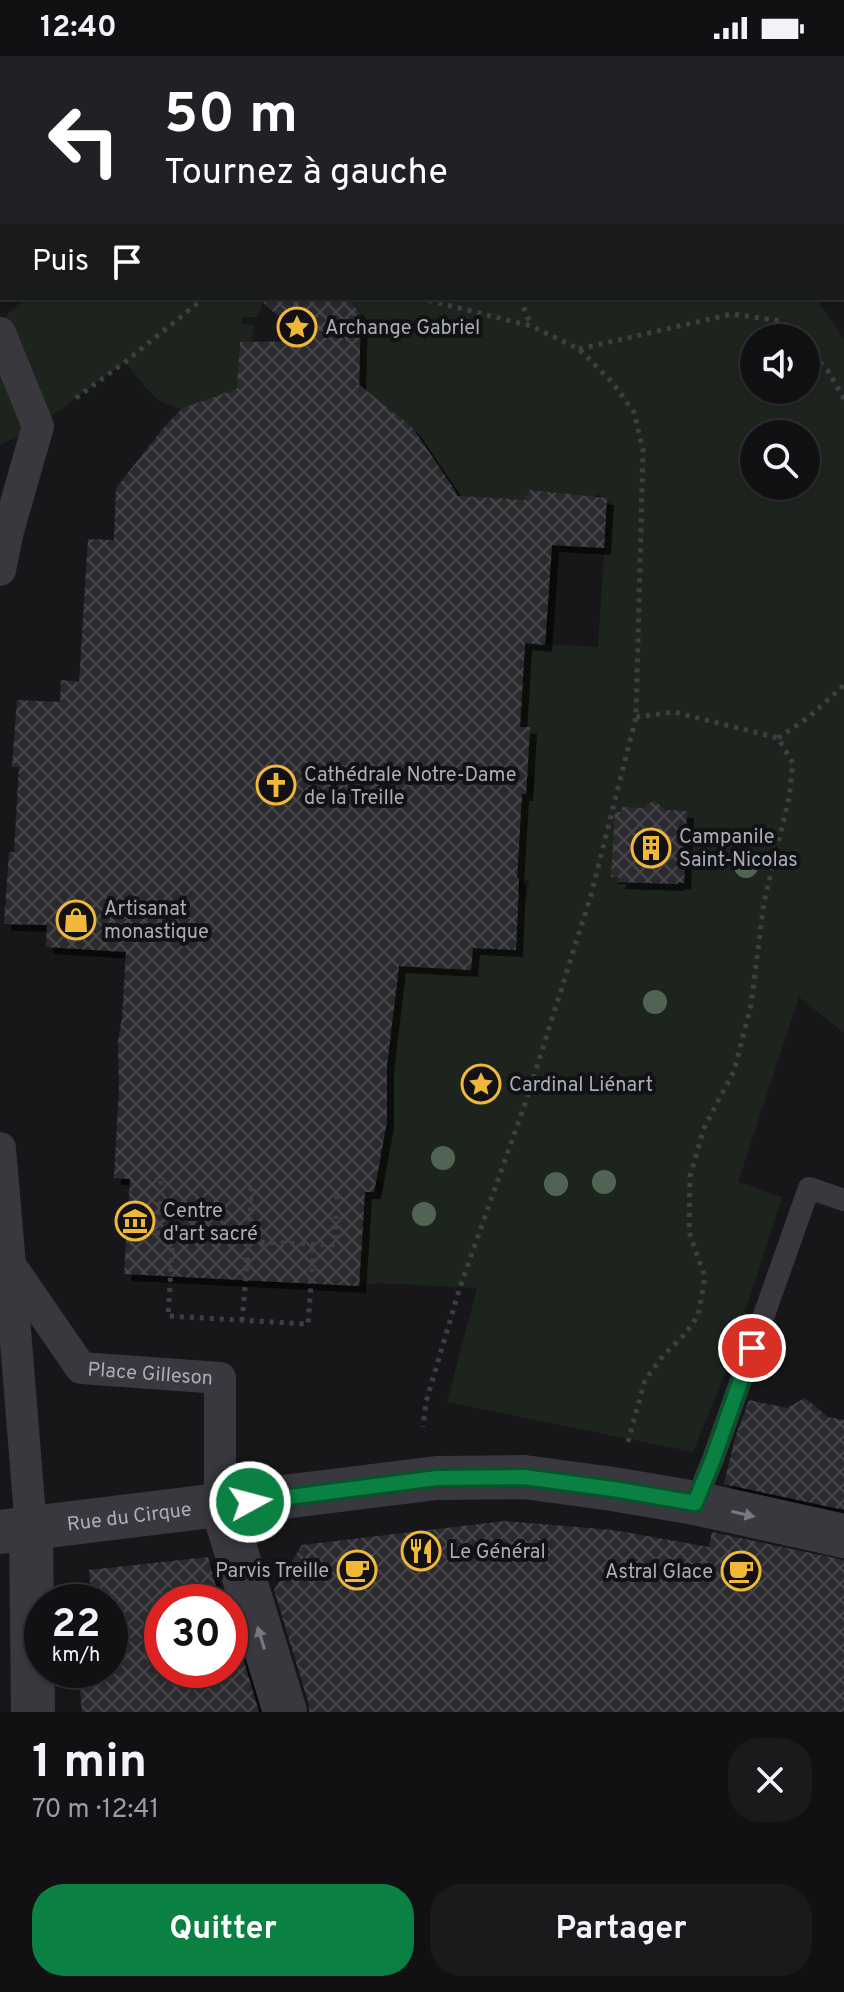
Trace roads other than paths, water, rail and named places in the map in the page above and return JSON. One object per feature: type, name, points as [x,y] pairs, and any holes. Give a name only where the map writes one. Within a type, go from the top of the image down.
[{"type":"street","points":[[0,333],[38,426],[0,570]]},
{"type":"street","name":"Place Gilleson","points":[[0,1148],[10,1265],[16,1530]]},
{"type":"street","name":"Place Gilleson","points":[[10,1265],[81,1368],[220,1378],[222,1505]]},
{"type":"street","name":"Rue du Cirque","points":[[16,1530],[416,1480],[524,1477],[695,1503],[844,1536]]},
{"type":"street","points":[[222,1505],[285,1712]]},
{"type":"street","points":[[16,1530],[33,1712]]},
{"type":"lane","points":[[695,1503],[809,1188],[844,1200]]},
{"type":"place","name":"Archange Gabriel","points":[[297,327]]},
{"type":"place","name":"Cathédrale Notre-Dame de la Treille","points":[[276,785]]},
{"type":"place","name":"Campanile Saint-Nicolas","points":[[651,848]]},
{"type":"place","name":"Artisanat monastique","points":[[76,920]]},
{"type":"place","name":"Cardinal Liénart","points":[[481,1084]]},
{"type":"place","name":"Centre d'art sacré","points":[[135,1221]]},
{"type":"place","name":"Le Général","points":[[421,1551]]},
{"type":"place","name":"Parvis Treille","points":[[357,1570]]},
{"type":"place","name":"Astral Glace","points":[[741,1571]]}]
